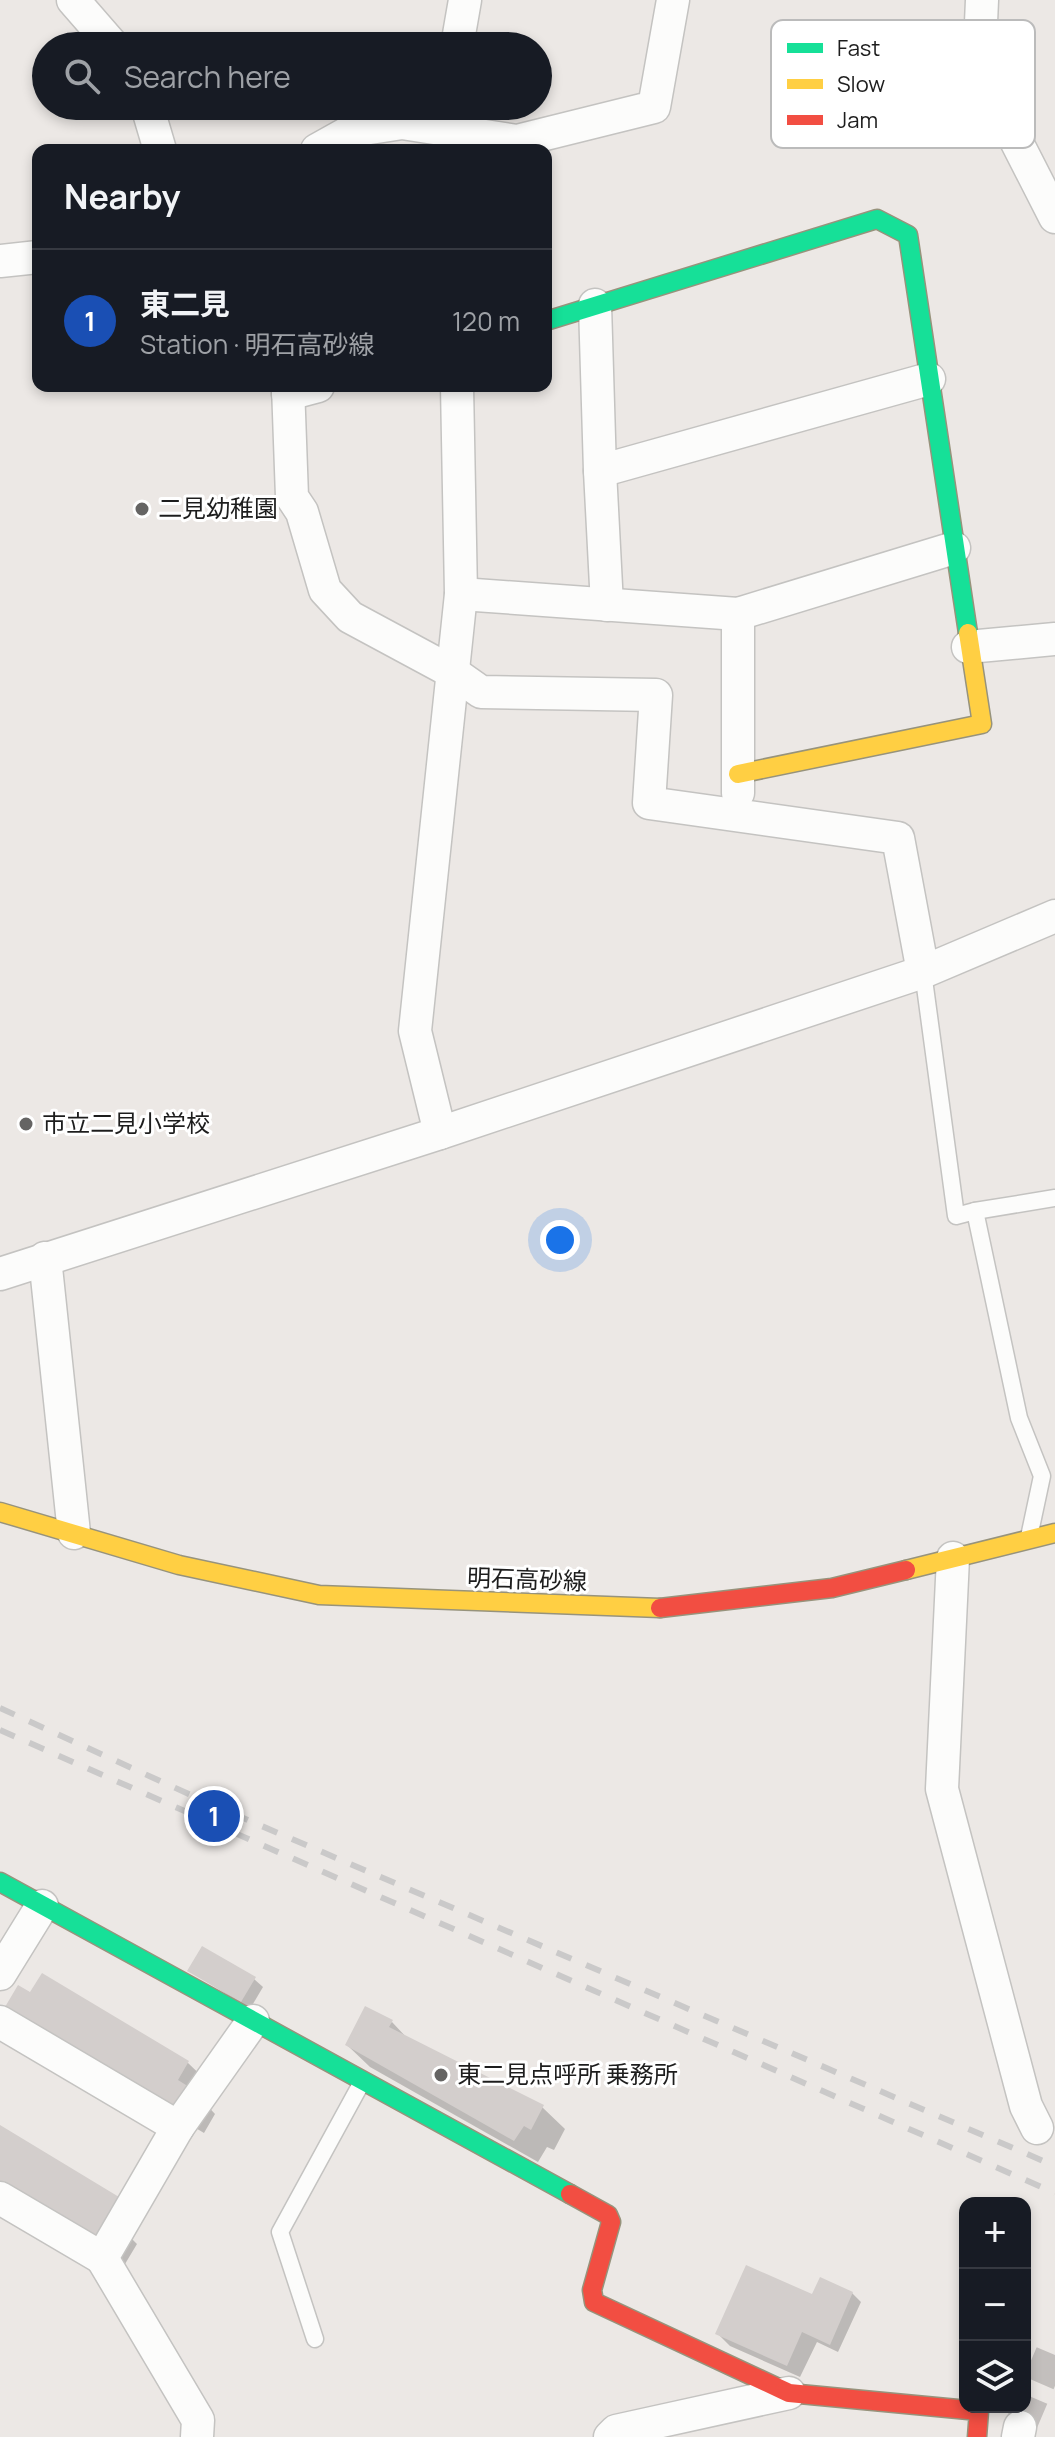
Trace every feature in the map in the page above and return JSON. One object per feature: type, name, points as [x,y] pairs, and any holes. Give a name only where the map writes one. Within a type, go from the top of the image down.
[{"type":"street","points":[[73,0],[101,32]]},
{"type":"street","points":[[459,32],[465,0]]},
{"type":"street","points":[[328,144],[351,131],[402,123],[457,129],[517,141],[654,107],[673,0]]},
{"type":"street","points":[[981,20],[982,0]]},
{"type":"street","points":[[151,120],[158,144]]},
{"type":"street","points":[[1020,148],[1055,217]]},
{"type":"street","points":[[552,319],[877,219],[908,235],[982,724],[738,774]]},
{"type":"street","points":[[0,261],[32,258]]},
{"type":"street","points":[[595,305],[607,605]]},
{"type":"street","points":[[600,471],[929,379]]},
{"type":"street","points":[[298,392],[292,497],[302,512],[325,590],[350,617],[454,673],[481,692],[656,695],[649,803],[898,838],[923,972]]},
{"type":"street","points":[[440,1133],[415,1031],[461,594],[457,392]]},
{"type":"street","points":[[461,594],[738,614],[954,548]]},
{"type":"street","points":[[738,614],[738,816]]},
{"type":"street","points":[[968,647],[1055,639]]},
{"type":"street","points":[[0,1274],[440,1133],[923,972],[1055,916]]},
{"type":"street","points":[[45,1258],[74,1533]]},
{"type":"street","name":"明石高砂線","points":[[0,1512],[179,1565],[319,1595],[649,1609],[832,1588],[1055,1533]]},
{"type":"street","points":[[953,1558],[942,1789],[1026,2106],[1037,2128]]},
{"type":"street","points":[[0,1882],[608,2215],[611,2222],[592,2290],[594,2302],[789,2393]]},
{"type":"street","points":[[0,1974],[42,1906]]},
{"type":"street","points":[[102,2258],[178,2127],[253,2021]]},
{"type":"street","points":[[0,2022],[178,2127]]},
{"type":"street","points":[[7,2212],[102,2258],[198,2420],[197,2437]]},
{"type":"street","points":[[610,2437],[616,2431],[789,2393],[979,2411],[977,2437]]},
{"type":"lane","points":[[923,972],[956,1216],[1055,1198]]},
{"type":"lane","points":[[975,1211],[1019,1418],[1042,1476],[1028,1539]]},
{"type":"lane","points":[[315,2339],[280,2232],[362,2080]]},
{"type":"building","points":[[202,1946],[256,1977],[241,2002],[187,1971]]},
{"type":"building","points":[[42,1973],[189,2061],[178,2080],[194,2090],[181,2112],[5,2007],[18,1985],[30,1992]]},
{"type":"building","name":"東二見点呼所 乗務所","points":[[365,2006],[393,2020],[389,2027],[544,2105],[531,2130],[524,2126],[514,2141],[345,2045]]},
{"type":"building","points":[[0,2125],[119,2197],[108,2215],[116,2220],[102,2243],[0,2183]]},
{"type":"building","points":[[746,2265],[812,2294],[820,2277],[853,2292],[830,2345],[802,2332],[787,2366],[715,2334]]},
{"type":"tunnel","points":[[1020,2427],[1055,2345]]},
{"type":"railway","points":[[0,1708],[215,1806],[1055,2166]]},
{"type":"railway","points":[[0,1730],[1055,2193]]},
{"type":"traffic: fast","points":[[552,319],[877,219],[908,235],[968,633]]},
{"type":"traffic: fast","points":[[0,1882],[570,2194]]},
{"type":"traffic: slow","points":[[738,774],[982,724],[968,633]]},
{"type":"traffic: slow","points":[[0,1512],[179,1565],[319,1595],[660,1608]]},
{"type":"traffic: slow","points":[[906,1570],[1055,1533]]},
{"type":"traffic: jam","points":[[660,1608],[832,1588],[906,1570]]},
{"type":"traffic: jam","points":[[570,2194],[608,2215],[611,2222],[592,2290],[594,2302],[789,2393],[979,2411],[977,2437]]},
{"type":"place","name":"二見幼稚園","points":[[142,509]]},
{"type":"place","name":"市立二見小学校","points":[[26,1124]]},
{"type":"place","name":"東二見","points":[[214,1816]]},
{"type":"place","name":"東二見点呼所 乗務所","points":[[441,2075]]}]
